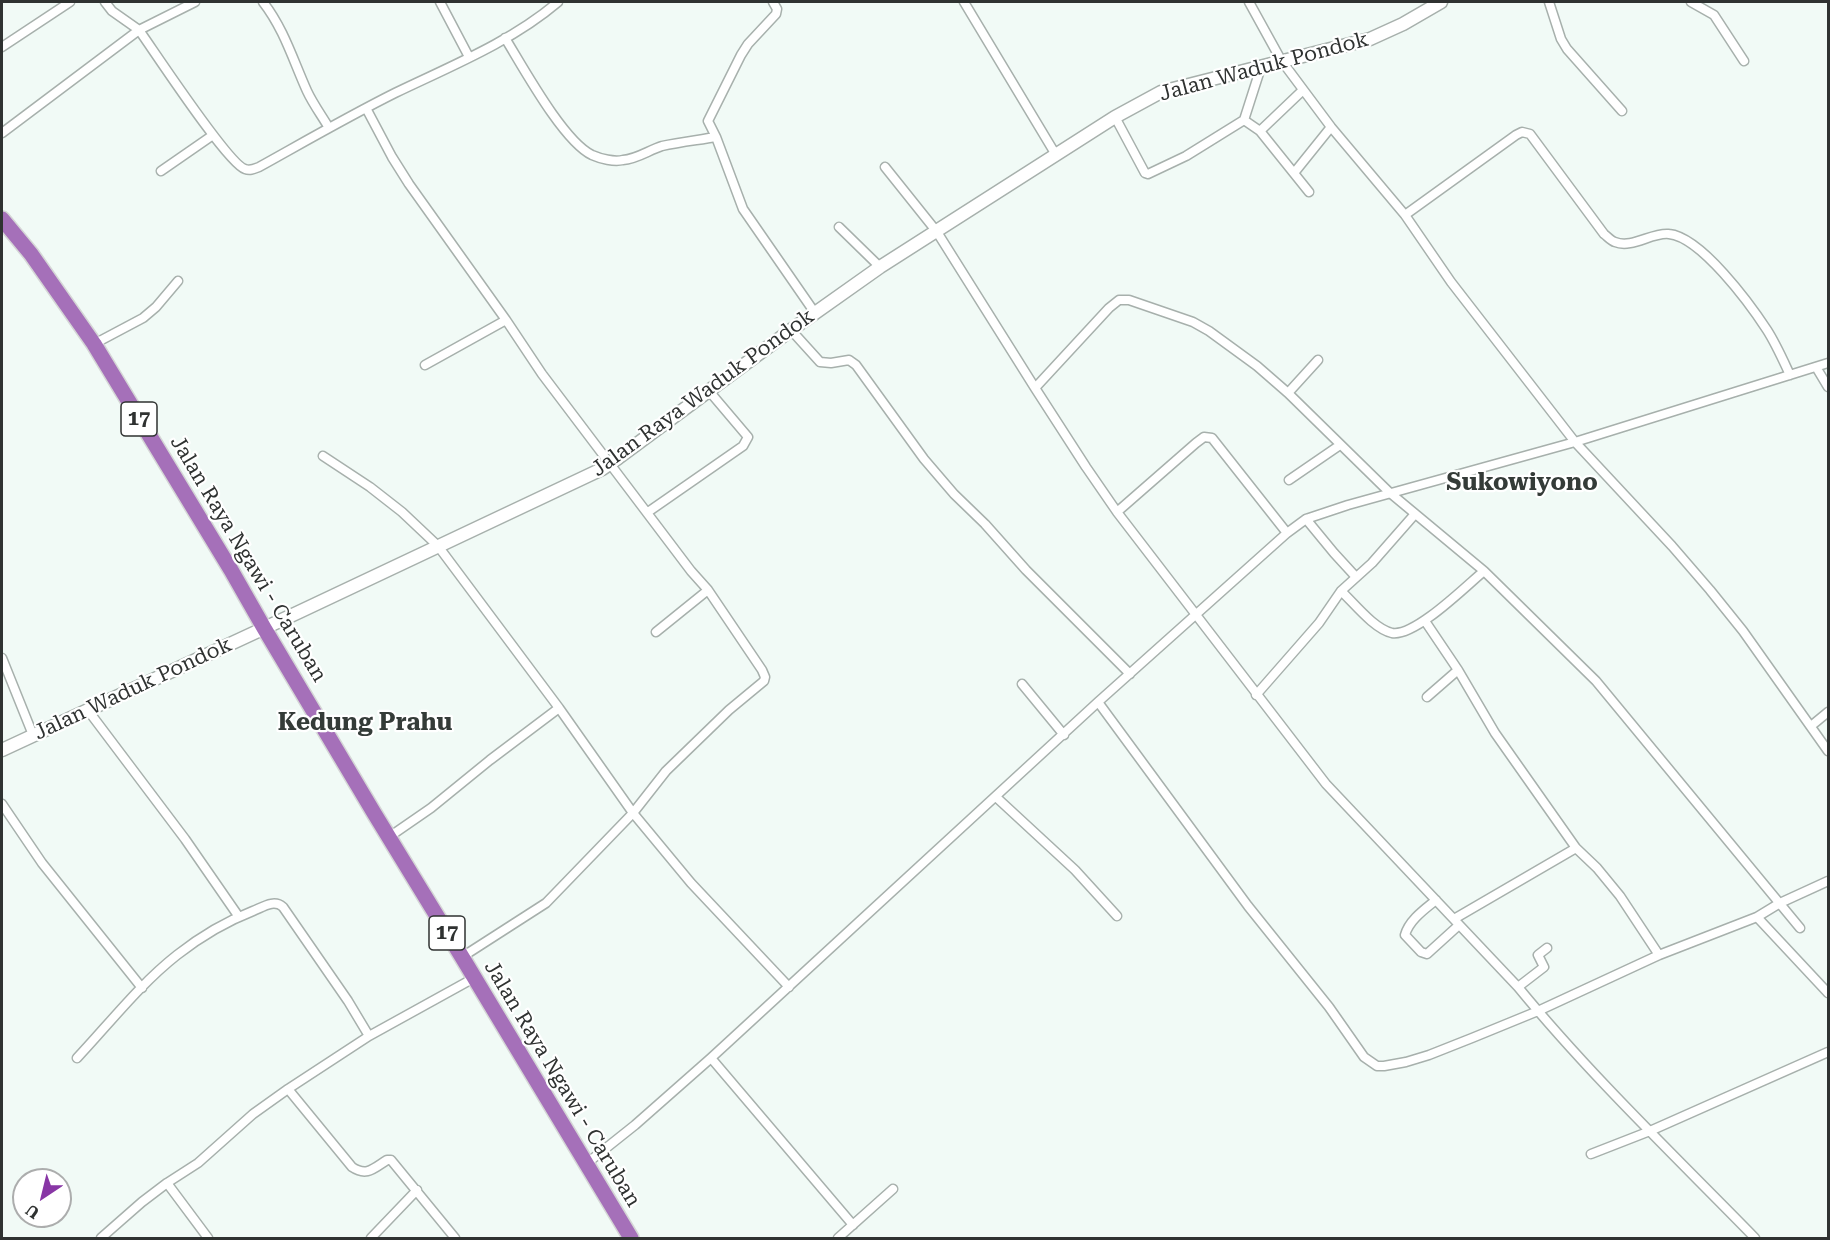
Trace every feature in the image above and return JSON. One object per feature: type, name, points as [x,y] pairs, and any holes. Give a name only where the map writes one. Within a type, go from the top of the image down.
[{"type":"highway","name":"Jalan Raya Ngawi - Caruban","points":[[2,219],[31,254],[94,344],[631,1239]]},
{"type":"street","points":[[2,47],[70,2]]},
{"type":"street","points":[[105,2],[112,11],[139,30],[213,135],[238,164],[249,170],[505,38],[539,18],[558,2]]},
{"type":"street","points":[[2,133],[139,30],[195,2]]},
{"type":"street","points":[[263,2],[291,48],[308,92],[329,128]]},
{"type":"street","points":[[440,2],[469,57]]},
{"type":"street","points":[[773,2],[777,9],[776,14],[748,44],[741,55],[708,121],[743,209],[815,313]]},
{"type":"street","points":[[964,2],[1056,155]]},
{"type":"street","points":[[1249,2],[1281,60],[1331,127],[1405,215],[1451,282],[1575,442],[1672,546],[1743,631],[1828,751]]},
{"type":"street","name":"Jalan Waduk Pondok","points":[[937,232],[1115,117],[1161,92],[1370,39],[1403,24],[1441,2]]},
{"type":"street","points":[[1549,2],[1561,39],[1567,49],[1622,111]]},
{"type":"street","points":[[1691,2],[1714,15],[1744,61]]},
{"type":"street","points":[[505,38],[547,106],[579,146],[592,154],[609,160],[623,161],[660,147],[716,137]]},
{"type":"street","points":[[1115,117],[1145,173],[1148,174],[1186,156],[1244,120],[1261,67]]},
{"type":"street","points":[[1260,131],[1303,90]]},
{"type":"street","points":[[366,108],[409,184],[542,374],[691,571],[708,590],[765,677],[764,681],[729,710],[666,771],[633,813],[546,903],[462,957]]},
{"type":"street","points":[[1244,120],[1260,131],[1310,192]]},
{"type":"street","points":[[1294,173],[1331,127]]},
{"type":"street","points":[[1405,215],[1516,135],[1522,132],[1530,134],[1604,234],[1615,242],[1626,244],[1660,234],[1672,234],[1685,239],[1704,253],[1727,276],[1767,330],[1790,375]]},
{"type":"street","points":[[161,171],[213,135]]},
{"type":"street","points":[[885,167],[937,232],[1035,388],[1117,512],[1256,695],[1332,790],[1650,1131],[1755,1239]]},
{"type":"street","points":[[839,227],[880,267]]},
{"type":"street","name":"Jalan Raya Waduk Pondok","points":[[264,628],[589,476],[880,267],[937,232]]},
{"type":"street","points":[[94,344],[143,318],[156,307],[178,281]]},
{"type":"street","points":[[1035,388],[1119,300],[1129,300],[1193,322],[1209,331],[1257,366],[1288,393],[1389,492],[1484,571],[1596,681],[1800,928]]},
{"type":"street","points":[[425,365],[506,320]]},
{"type":"street","points":[[791,330],[820,362],[849,360],[856,365],[924,459],[954,494],[1130,674]]},
{"type":"street","points":[[1288,393],[1318,360]]},
{"type":"street","points":[[586,1164],[711,1058],[1098,702],[1287,533],[1306,519],[1389,492],[1486,468],[1575,442],[1828,363]]},
{"type":"street","points":[[1816,367],[1828,387]]},
{"type":"street","points":[[648,512],[742,446],[748,437],[709,391]]},
{"type":"street","points":[[1117,512],[1204,437],[1212,438],[1287,533]]},
{"type":"street","points":[[1289,480],[1340,445]]},
{"type":"street","points":[[323,456],[402,512],[438,546],[559,708],[633,813],[691,883],[789,987]]},
{"type":"street","points":[[1256,695],[1319,623],[1341,591],[1377,557],[1415,514]]},
{"type":"street","points":[[1306,519],[1356,577]]},
{"type":"street","points":[[1341,591],[1377,626],[1392,633],[1405,631],[1425,621],[1484,571]]},
{"type":"street","points":[[656,632],[708,590]]},
{"type":"street","points":[[1425,621],[1458,670],[1495,733],[1576,848],[1598,868],[1620,896],[1659,955]]},
{"type":"street","name":"Jalan Waduk Pondok","points":[[2,750],[264,628]]},
{"type":"street","points":[[2,658],[33,735]]},
{"type":"street","points":[[1427,697],[1458,670]]},
{"type":"street","points":[[1022,684],[1064,735]]},
{"type":"street","points":[[1098,702],[1248,906],[1329,1007],[1364,1057],[1377,1066],[1429,1055],[1538,1011],[1659,955],[1757,917],[1780,903],[1828,881]]},
{"type":"street","points":[[389,837],[431,808],[559,708]]},
{"type":"street","points":[[87,709],[185,839],[239,917]]},
{"type":"street","points":[[1811,726],[1828,712]]},
{"type":"street","points":[[996,797],[1075,870],[1118,916]]},
{"type":"street","points":[[2,804],[42,863],[142,988]]},
{"type":"street","points":[[1436,900],[1405,931],[1407,937],[1421,952],[1427,954],[1456,922],[1576,848]]},
{"type":"street","points":[[77,1058],[142,988],[177,955],[239,917],[272,903],[283,907],[348,1001],[369,1036]]},
{"type":"street","points":[[1757,917],[1828,993]]},
{"type":"street","points":[[1518,987],[1544,967],[1538,955],[1547,948]]},
{"type":"street","points":[[101,1239],[142,1202],[198,1163],[253,1114],[288,1089],[369,1036],[474,978]]},
{"type":"street","points":[[1591,1154],[1650,1131],[1828,1052]]},
{"type":"street","points":[[711,1058],[853,1225]]},
{"type":"street","points":[[288,1089],[352,1167],[360,1172],[366,1172],[391,1160],[455,1239]]},
{"type":"street","points":[[167,1183],[208,1239]]},
{"type":"street","points":[[838,1239],[892,1189]]},
{"type":"street","points":[[371,1239],[417,1190]]},
{"type":"district","name":"Sukowiyono","points":[[1522,483]]},
{"type":"district","name":"Kedung Prahu","points":[[365,723]]}]
